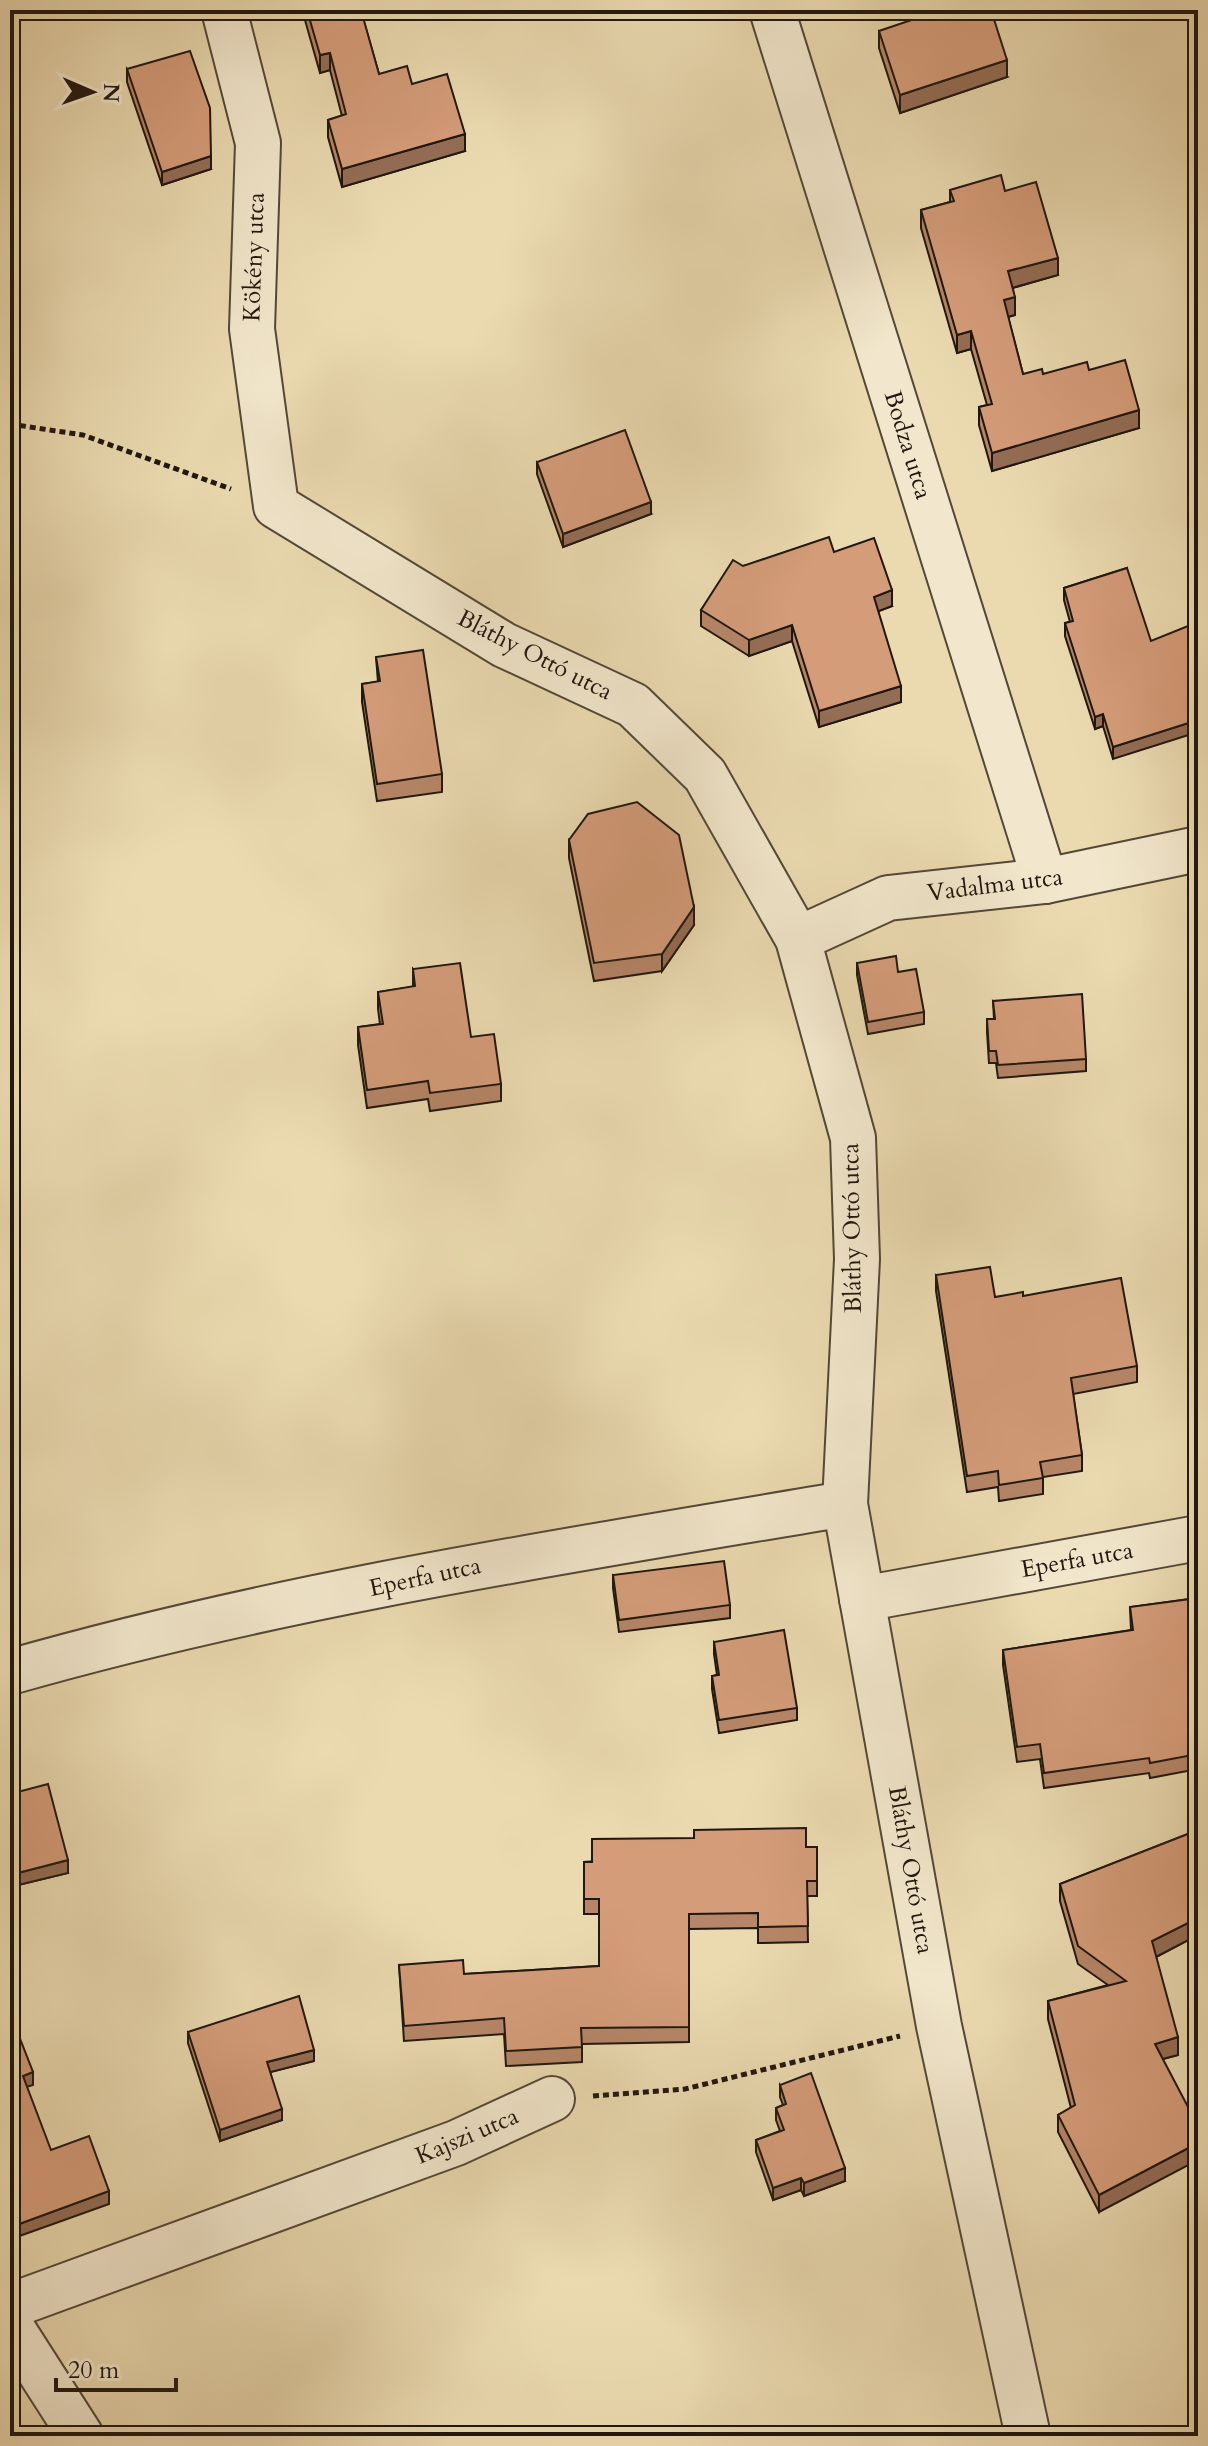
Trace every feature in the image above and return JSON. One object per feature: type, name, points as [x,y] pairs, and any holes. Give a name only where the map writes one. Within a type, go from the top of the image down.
[{"type":"street","name":"Kökény utca","points":[[224,10],[258,143],[252,329],[276,506]]},
{"type":"street","name":"Bodza utca","points":[[772,10],[1045,881]]},
{"type":"street","name":"Bláthy Ottó utca","points":[[276,506],[504,645],[633,705],[705,775],[798,939],[853,1138],[857,1259],[845,1504],[939,2026],[1028,2436]]},
{"type":"street","name":"Vadalma utca","points":[[798,939],[888,898],[1045,881],[1198,849]]},
{"type":"street","name":"Eperfa utca","points":[[10,1672],[120,1640],[495,1562],[845,1504]]},
{"type":"street","name":"Eperfa utca","points":[[862,1599],[1198,1538]]},
{"type":"street","name":"Kajszi utca","points":[[10,2306],[456,2143],[552,2099]]},
{"type":"street","points":[[10,2325],[81,2436]]},
{"type":"path","points":[[10,424],[83,435],[276,506]]},
{"type":"path","points":[[552,2099],[685,2089],[939,2026]]},
{"type":"building","points":[[307,10],[361,10],[379,74],[407,66],[412,84],[447,74],[465,134],[342,169],[328,120],[346,114],[330,53],[320,55]]},
{"type":"building","points":[[941,10],[991,10],[1007,60],[900,95],[879,31]]},
{"type":"building","points":[[190,51],[210,108],[211,156],[162,172],[127,69]]},
{"type":"building","points":[[1001,175],[1005,191],[1036,182],[1058,258],[1008,271],[1015,297],[1004,300],[1023,374],[1042,369],[1043,374],[1087,362],[1089,370],[1125,360],[1139,410],[992,453],[979,407],[992,404],[971,331],[957,335],[921,210],[954,201],[950,190]]},
{"type":"building","points":[[625,430],[651,502],[563,534],[537,462]]},
{"type":"building","points":[[829,537],[834,552],[874,538],[892,590],[874,597],[901,686],[819,711],[792,625],[749,640],[701,610],[733,560],[743,566]]},
{"type":"building","points":[[1127,568],[1151,641],[1198,622],[1198,720],[1113,747],[1103,714],[1095,717],[1065,623],[1073,621],[1064,588]]},
{"type":"building","points":[[423,650],[442,774],[377,784],[362,684],[380,681],[376,657]]},
{"type":"building","points":[[637,802],[679,835],[694,907],[662,954],[594,963],[569,840],[588,814]]},
{"type":"building","points":[[896,956],[898,972],[916,969],[924,1012],[868,1022],[857,963]]},
{"type":"building","points":[[460,963],[471,1037],[494,1034],[501,1084],[430,1093],[428,1081],[367,1090],[358,1027],[383,1024],[378,992],[415,986],[413,969]]},
{"type":"building","points":[[1082,994],[1086,1059],[998,1065],[996,1051],[989,1051],[987,1019],[995,1019],[993,1001]]},
{"type":"building","points":[[990,1267],[995,1297],[1023,1292],[1023,1296],[1121,1278],[1137,1366],[1071,1378],[1082,1455],[1040,1462],[1043,1478],[999,1485],[998,1471],[967,1476],[936,1275]]},
{"type":"building","points":[[724,1561],[730,1605],[619,1620],[613,1575]]},
{"type":"building","points":[[1198,1598],[1198,1666],[1195,1666],[1198,1686],[1189,1688],[1198,1754],[1150,1763],[1149,1758],[1044,1773],[1040,1744],[1017,1747],[1003,1650],[1133,1630],[1130,1607]]},
{"type":"building","points":[[784,1630],[797,1708],[719,1720],[712,1676],[719,1675],[714,1642]]},
{"type":"building","points":[[48,1784],[68,1860],[14,1874],[10,1857],[10,1794]]},
{"type":"building","points":[[806,1828],[806,1847],[817,1847],[817,1881],[807,1881],[808,1926],[758,1927],[758,1913],[689,1914],[689,2027],[581,2028],[582,2047],[506,2051],[504,2018],[404,2026],[399,1965],[463,1960],[464,1974],[599,1966],[599,1899],[584,1899],[584,1862],[592,1862],[592,1839],[694,1838],[694,1830]]},
{"type":"building","points":[[1198,1830],[1198,1918],[1152,1941],[1178,2037],[1155,2044],[1198,2126],[1198,2143],[1099,2195],[1058,2115],[1075,2105],[1048,2001],[1126,1981],[1078,1946],[1060,1884]]},
{"type":"building","points":[[10,1977],[19,2004],[10,2007]]},
{"type":"building","points":[[299,1996],[314,2050],[267,2062],[282,2109],[220,2130],[188,2032]]},
{"type":"building","points":[[10,2013],[33,2072],[23,2076],[51,2150],[89,2136],[109,2191],[11,2227]]},
{"type":"building","points":[[811,2073],[845,2168],[804,2183],[801,2178],[773,2188],[756,2140],[784,2130],[776,2108],[786,2104],[780,2085]]}]
